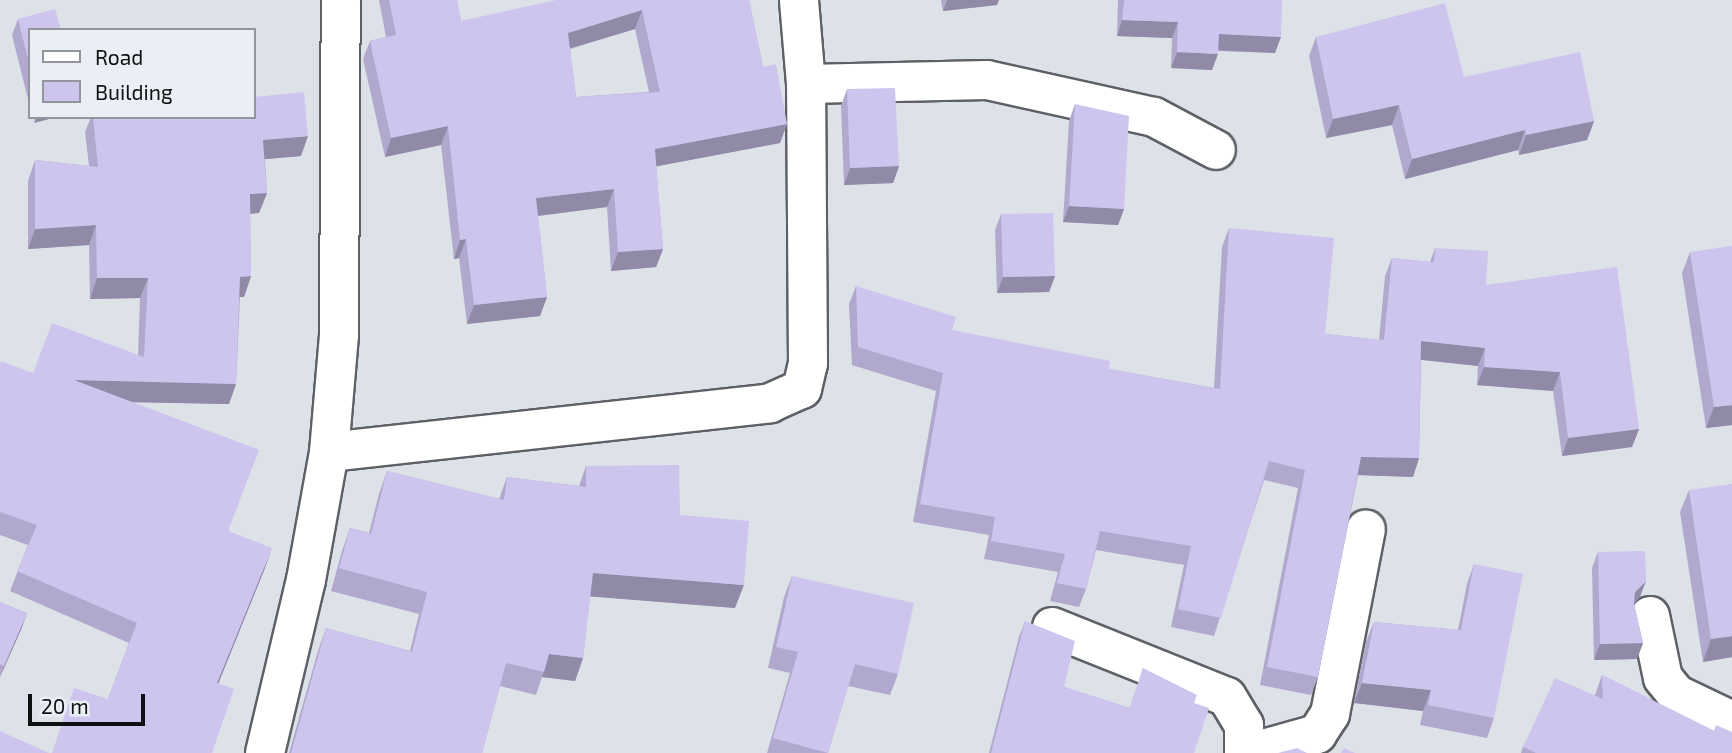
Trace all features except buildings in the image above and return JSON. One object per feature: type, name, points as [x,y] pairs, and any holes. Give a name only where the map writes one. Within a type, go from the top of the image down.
[{"type":"street","points":[[265,753],[306,580],[329,452],[339,335],[341,0]]},
{"type":"street","points":[[329,452],[770,403],[802,388],[808,365],[806,84],[799,0]]},
{"type":"street","points":[[806,84],[987,80],[1154,117],[1216,150]]},
{"type":"street","points":[[1052,627],[1227,698],[1244,726],[1247,753],[1317,734],[1330,714],[1366,529]]},
{"type":"street","points":[[1650,616],[1663,678],[1676,694],[1732,721]]}]
